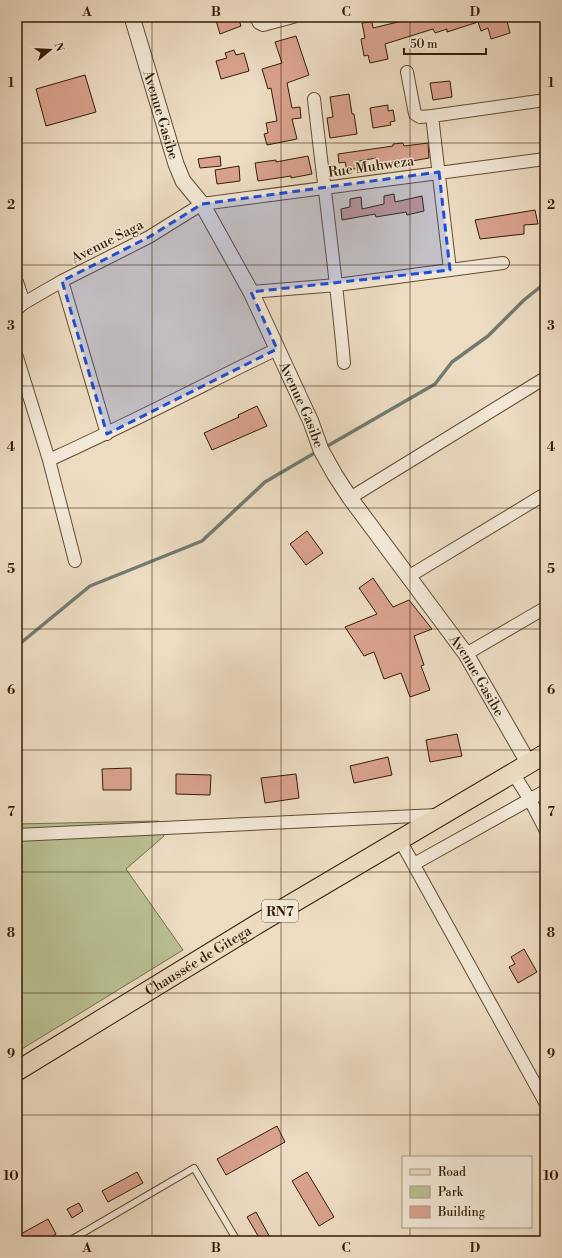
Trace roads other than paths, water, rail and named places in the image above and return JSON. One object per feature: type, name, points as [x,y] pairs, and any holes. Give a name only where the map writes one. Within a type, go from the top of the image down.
[{"type":"main road","name":"Chaussée de Gitega","points":[[17,1071],[259,923],[545,754]]},
{"type":"street","name":"Avenue Gasibe","points":[[132,17],[176,164],[183,181],[202,204],[251,292],[310,422],[321,450],[350,498],[466,654],[529,764]]},
{"type":"street","points":[[256,17],[259,23],[263,25],[293,17]]},
{"type":"street","points":[[408,72],[415,114],[420,117],[545,100]]},
{"type":"street","points":[[314,98],[337,285],[344,363]]},
{"type":"street","points":[[432,116],[450,270]]},
{"type":"street","name":"Rue Muhweza","points":[[202,204],[545,159]]},
{"type":"street","name":"Avenue Saga","points":[[20,306],[62,281],[149,237],[202,204]]},
{"type":"street","points":[[251,292],[337,285],[503,263]]},
{"type":"street","points":[[62,281],[107,434]]},
{"type":"street","points":[[17,282],[20,306]]},
{"type":"street","points":[[50,460],[107,434],[160,406],[277,349]]},
{"type":"street","points":[[17,357],[50,460],[75,561]]},
{"type":"street","points":[[350,498],[545,378]]},
{"type":"street","points":[[408,578],[545,494]]},
{"type":"street","points":[[466,654],[545,608]]},
{"type":"street","points":[[513,773],[530,800],[545,829]]},
{"type":"street","points":[[414,864],[545,791]]},
{"type":"street","points":[[17,835],[440,815]]},
{"type":"street","points":[[400,840],[545,1102]]},
{"type":"lane","points":[[69,1241],[194,1168],[236,1239],[232,1241]]},
{"type":"waterway","points":[[324,448],[435,384],[452,362],[488,336],[524,300],[545,283]]},
{"type":"waterway","points":[[17,646],[90,586],[202,541],[265,482],[318,451]]}]
